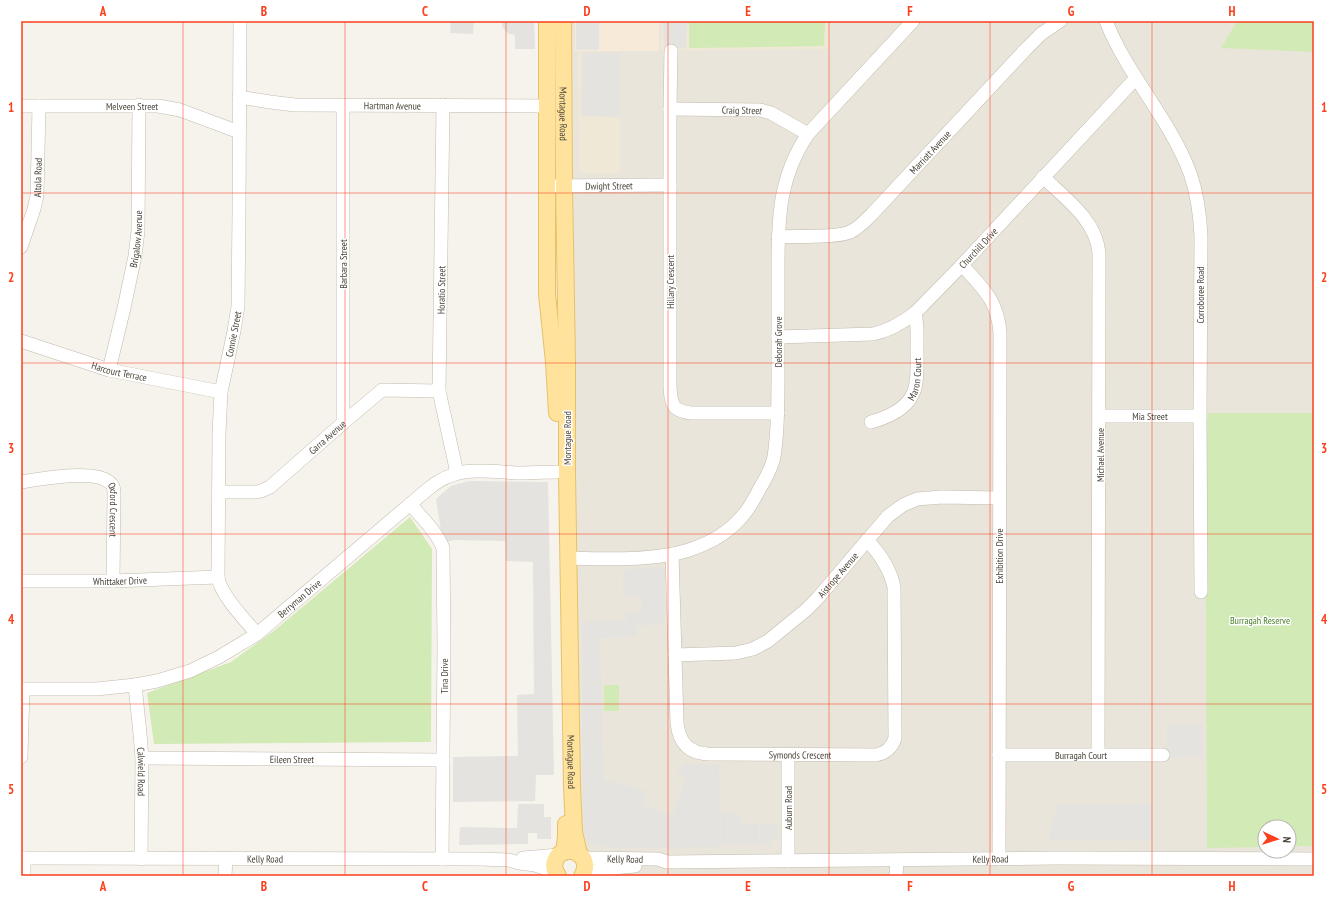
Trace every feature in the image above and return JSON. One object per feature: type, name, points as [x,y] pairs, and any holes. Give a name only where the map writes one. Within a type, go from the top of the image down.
[{"type":"main road","name":"Montague Road","points":[[547,21],[547,294],[554,362],[562,472],[572,800],[575,839],[585,869],[582,876]]},
{"type":"main road","name":"Montague Road","points":[[562,472],[567,362],[563,21]]},
{"type":"main road","name":"Montague Road","points":[[557,875],[555,870],[555,862],[561,854],[566,833],[562,768],[564,558]]},
{"type":"main road","points":[[561,854],[573,851],[581,856]]},
{"type":"street","name":"Connie Street","points":[[240,21],[238,306],[234,331],[220,392],[218,577],[223,592],[257,634]]},
{"type":"street","name":"Deborah Grove","points":[[564,558],[624,558],[672,554],[689,550],[713,539],[727,530],[743,515],[761,486],[773,460],[778,413],[778,237],[785,183],[795,154],[808,134],[913,21]]},
{"type":"street","name":"Marriott Avenue","points":[[778,237],[838,235],[845,234],[858,227],[1025,50],[1041,34],[1060,21]]},
{"type":"street","name":"Corroboree Road","points":[[1106,21],[1116,46],[1172,137],[1186,164],[1196,196],[1200,218],[1201,592]]},
{"type":"street","name":"Hillary Crescent","points":[[671,51],[670,387],[673,406],[679,411],[690,413],[778,413]]},
{"type":"street","name":"Churchill Drive","points":[[778,337],[873,334],[897,325],[914,313],[962,265],[1136,78]]},
{"type":"street","name":"Hartman Avenue","points":[[239,97],[284,104],[547,106]]},
{"type":"street","name":"Brigalow Avenue","points":[[109,370],[135,256],[138,231],[139,105]]},
{"type":"street","name":"Barbara Street","points":[[343,105],[343,423]]},
{"type":"street","name":"Horatio Street","points":[[443,105],[439,391],[457,473]]},
{"type":"street","name":"Melveen Street","points":[[21,106],[158,106],[180,110],[239,132]]},
{"type":"street","name":"Altola Road","points":[[21,247],[37,196],[39,106]]},
{"type":"street","name":"Craig Street","points":[[670,109],[760,110],[771,113],[808,134]]},
{"type":"street","name":"Michael Avenue","points":[[1043,177],[1084,216],[1099,245],[1100,416],[1098,754]]},
{"type":"street","name":"Dwight Street","points":[[547,186],[670,185]]},
{"type":"street","name":"Exhibition Drive","points":[[962,265],[990,298],[994,305],[999,324],[999,859]]},
{"type":"street","name":"Maron Court","points":[[871,422],[894,413],[904,406],[912,395],[916,382],[916,325],[914,313]]},
{"type":"street","name":"Harcourt Terrace","points":[[21,341],[109,370],[220,392]]},
{"type":"street","name":"Garra Avenue","points":[[219,492],[256,492],[266,490],[382,390],[439,391]]},
{"type":"street","name":"Mia Street","points":[[1100,416],[1200,416]]},
{"type":"street","name":"Berryman Drive","points":[[22,689],[97,689],[135,685],[157,681],[190,671],[219,657],[257,634],[434,483],[447,476],[474,470],[518,473],[562,472]]},
{"type":"street","name":"Oxford Crescent","points":[[21,482],[77,476],[99,477],[110,482],[113,486],[114,496],[113,581]]},
{"type":"street","name":"Aistrope Avenue","points":[[675,655],[736,653],[762,645],[777,635],[806,610],[888,516],[903,505],[917,499],[942,497],[998,498]]},
{"type":"street","name":"Tina Drive","points":[[410,504],[430,527],[443,548],[444,648],[442,859]]},
{"type":"street","name":"Symonds Crescent","points":[[672,554],[676,707],[678,731],[688,748],[698,753],[788,756],[876,755],[885,752],[893,744],[895,738],[894,588],[892,577],[884,561],[867,540]]},
{"type":"street","name":"Whittaker Drive","points":[[21,581],[113,581],[218,577]]},
{"type":"street","name":"Calwield Road","points":[[135,685],[142,758],[141,859]]},
{"type":"street","points":[[21,757],[22,689]]},
{"type":"street","name":"Burragah Court","points":[[999,755],[1163,755]]},
{"type":"street","name":"Auburn Road","points":[[788,756],[788,861]]},
{"type":"street","name":"Eileen Street","points":[[142,758],[443,760]]},
{"type":"street","name":"Kelly Road","points":[[22,858],[509,860],[561,854]]},
{"type":"street","name":"Kelly Road","points":[[581,856],[658,859],[667,862]]},
{"type":"street","points":[[22,858],[24,876]]},
{"type":"street","points":[[225,876],[226,859]]},
{"type":"street","name":"Kelly Road","points":[[582,876],[602,869],[657,865],[667,862],[999,859],[1314,859]]},
{"type":"street","name":"Kelly Road","points":[[509,860],[541,866],[557,875]]},
{"type":"street","points":[[896,876],[897,860]]},
{"type":"shaded area","points":[[451,21],[474,21],[473,34],[450,33]]},
{"type":"shaded area","points":[[502,21],[534,21],[535,49],[515,49],[515,35],[507,33],[502,26]]},
{"type":"shaded area","points":[[563,21],[1314,21],[1314,876],[582,876],[579,854]]},
{"type":"shaded area","points":[[575,21],[659,21],[659,51],[575,51]]},
{"type":"shaded area","points":[[576,21],[599,21],[599,50],[576,50]]},
{"type":"shaded area","points":[[661,21],[830,21],[830,49],[661,51]]},
{"type":"shaded area","points":[[663,21],[687,21],[686,48],[664,49]]},
{"type":"shaded area","points":[[578,53],[620,53],[620,173],[583,173],[579,169]]},
{"type":"shaded area","points":[[582,53],[620,53],[620,117],[581,116]]},
{"type":"shaded area","points":[[469,481],[548,482],[554,775],[536,775],[535,801],[453,802],[453,757],[518,756],[517,695],[534,694],[533,562],[506,561],[505,541],[453,540],[447,542],[441,531],[436,499],[451,486]]},
{"type":"shaded area","points":[[660,567],[665,570],[664,624],[636,626],[636,637],[600,638],[604,780],[647,791],[642,805],[673,815],[686,777],[677,773],[685,764],[719,765],[720,847],[615,848],[595,846],[586,836],[583,815],[582,622],[627,620],[626,613],[641,612],[642,597],[623,597],[623,570]]},
{"type":"shaded area","points":[[1167,725],[1203,725],[1203,757],[1167,758]]},
{"type":"shaded area","points":[[518,804],[544,804],[544,817],[551,817],[551,839],[537,839],[537,833],[528,833],[528,844],[459,845],[460,827],[517,828]]},
{"type":"shaded area","points":[[1057,804],[1152,804],[1152,840],[1048,840]]},
{"type":"shaded area","points":[[721,813],[740,814],[740,824],[758,824],[759,845],[721,845]]},
{"type":"shaded area","points":[[760,824],[777,824],[777,839],[770,839],[770,845],[760,845]]},
{"type":"green space","points":[[689,21],[825,21],[824,46],[689,48]]},
{"type":"green space","points":[[1237,21],[1314,21],[1314,52],[1221,48]]},
{"type":"green space","name":"Burragah Reserve","points":[[1205,413],[1314,413],[1314,846],[1297,846],[1297,819],[1257,819],[1257,847],[1207,848]]},
{"type":"green space","points":[[410,517],[432,549],[431,742],[154,744],[147,693],[231,662],[275,630]]},
{"type":"green space","points":[[604,685],[619,685],[619,711],[604,711]]}]
